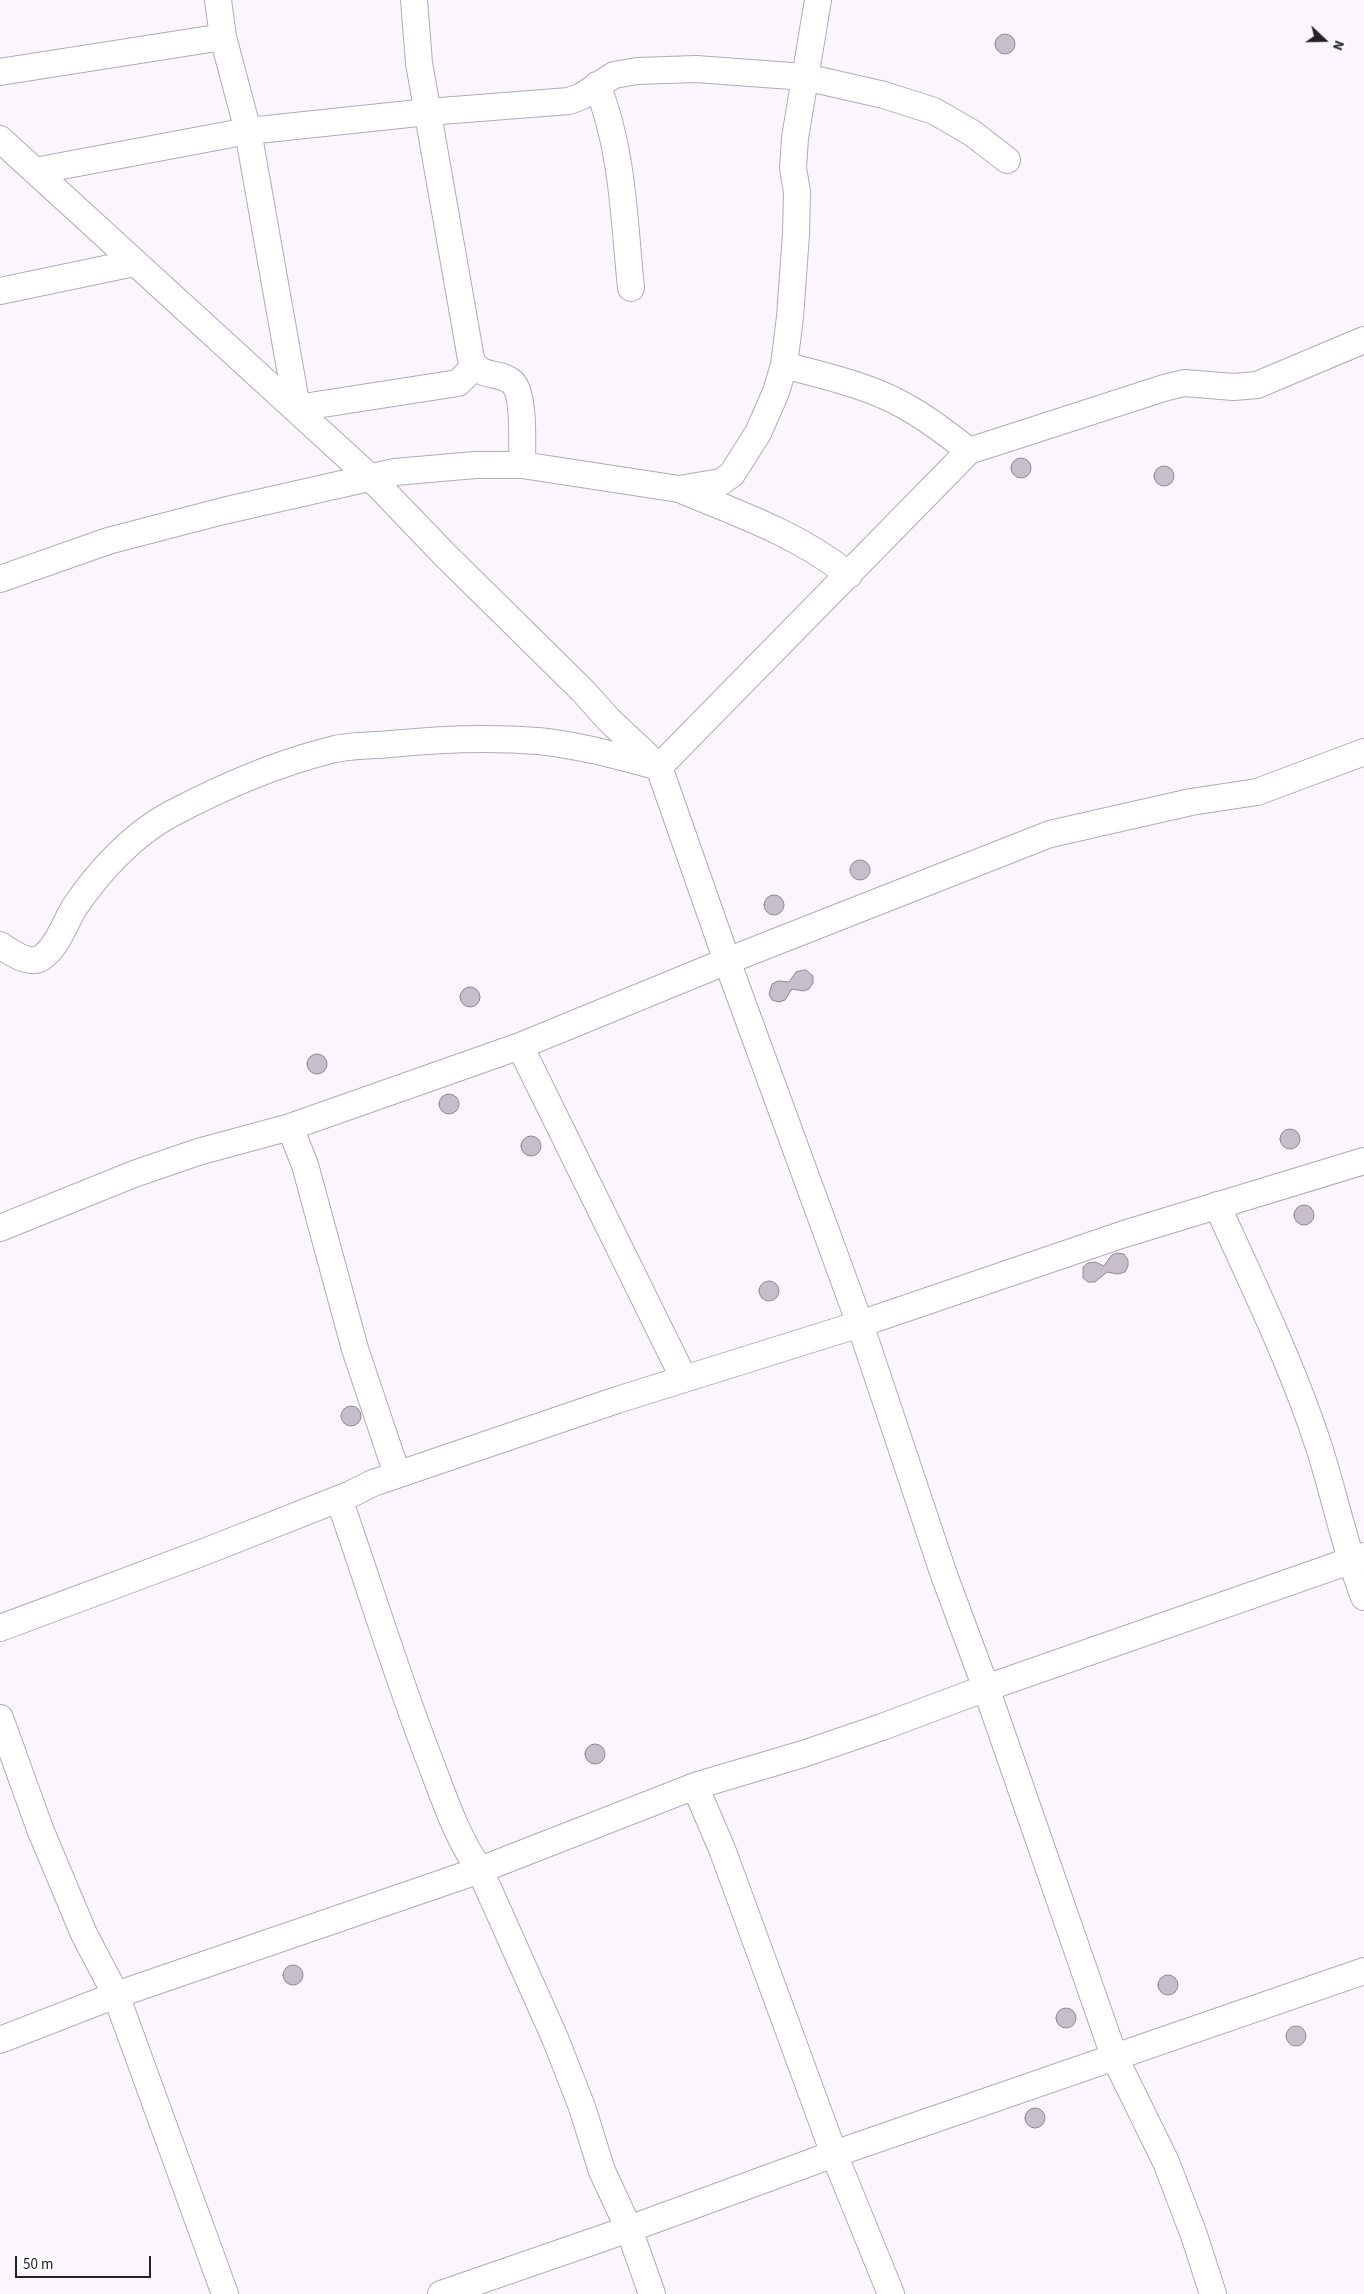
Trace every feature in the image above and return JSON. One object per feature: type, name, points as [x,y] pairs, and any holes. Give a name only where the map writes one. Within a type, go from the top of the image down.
[{"type":"street","points":[[218,0],[224,37],[248,131],[297,408]]},
{"type":"street","points":[[414,0],[420,63],[471,359],[474,367],[485,373],[507,379],[517,389],[520,403],[522,465]]},
{"type":"street","points":[[679,489],[721,482],[732,474],[758,434],[776,392],[784,365],[790,318],[796,234],[796,192],[793,168],[795,138],[818,0]]},
{"type":"street","points":[[0,72],[224,37]]},
{"type":"street","points":[[35,171],[248,131],[428,112],[569,101],[582,96],[614,75],[637,71],[696,70],[805,77],[884,96],[934,112],[972,133],[1007,160]]},
{"type":"street","points":[[597,85],[611,124],[617,154],[631,288]]},
{"type":"street","points":[[0,139],[134,263],[297,408],[372,479],[444,555],[583,691],[609,720],[659,767],[727,961],[860,1324],[944,1575],[986,1688],[1114,2056],[1166,2162],[1194,2235],[1213,2294]]},
{"type":"street","points":[[0,291],[134,263]]},
{"type":"street","points":[[659,767],[969,451],[1178,385],[1201,384],[1234,387],[1256,385],[1364,340]]},
{"type":"street","points":[[784,365],[864,388],[902,404],[936,424],[969,451]]},
{"type":"street","points":[[297,408],[458,382],[474,367]]},
{"type":"street","points":[[0,578],[108,541],[223,510],[372,479],[395,472],[475,465],[522,465],[679,489],[802,542],[831,560],[849,575]]},
{"type":"street","points":[[0,945],[24,958],[32,960],[40,958],[49,950],[75,906],[114,855],[169,815],[248,777],[333,749],[445,739],[538,741],[593,750],[659,767]]},
{"type":"street","points":[[0,1228],[134,1174],[198,1152],[290,1127],[520,1046],[727,961],[1050,834],[1182,804],[1258,792],[1364,752]]},
{"type":"street","points":[[520,1046],[684,1379]]},
{"type":"street","points":[[290,1127],[305,1165],[355,1349],[397,1474]]},
{"type":"street","points":[[0,1628],[204,1552],[397,1474],[684,1379],[860,1324],[1124,1234],[1364,1161]]},
{"type":"street","points":[[1217,1205],[1280,1342],[1319,1447],[1357,1559],[1364,1597]]},
{"type":"street","points":[[339,1499],[414,1722],[466,1851],[480,1870],[555,2038],[582,2107],[602,2172],[629,2229],[652,2294]]},
{"type":"street","points":[[0,2040],[116,1995],[480,1870],[695,1786],[838,1742],[986,1688],[1357,1559]]},
{"type":"street","points":[[0,1718],[40,1829],[84,1934],[116,1995],[225,2294]]},
{"type":"street","points":[[695,1786],[722,1849],[834,2154],[891,2294]]},
{"type":"street","points":[[442,2294],[629,2229],[834,2154],[1364,1971]]},
{"type":"building","points":[[1001,34],[1009,34],[1015,40],[1015,48],[1009,54],[1001,54],[995,48],[995,40]]},
{"type":"building","points":[[1017,458],[1025,458],[1031,464],[1031,472],[1025,478],[1017,478],[1011,472],[1011,464]]},
{"type":"building","points":[[1160,466],[1168,466],[1174,472],[1174,480],[1168,486],[1160,486],[1154,480],[1154,472]]},
{"type":"building","points":[[856,860],[864,860],[870,866],[870,874],[864,880],[856,880],[850,874],[850,866]]},
{"type":"building","points":[[770,895],[778,895],[784,901],[784,909],[778,915],[770,915],[764,909],[764,901]]},
{"type":"building","points":[[806,970],[813,976],[813,983],[809,989],[803,991],[792,989],[785,1000],[779,1002],[772,1000],[769,994],[772,984],[778,981],[789,982],[796,972]]},
{"type":"building","points":[[466,987],[474,987],[480,993],[480,1001],[474,1007],[466,1007],[460,1001],[460,993]]},
{"type":"building","points":[[313,1054],[321,1054],[327,1060],[327,1068],[321,1074],[313,1074],[307,1068],[307,1060]]},
{"type":"building","points":[[445,1094],[453,1094],[459,1100],[459,1108],[453,1114],[445,1114],[439,1108],[439,1100]]},
{"type":"building","points":[[1286,1129],[1294,1129],[1300,1135],[1300,1143],[1294,1149],[1286,1149],[1280,1143],[1280,1135]]},
{"type":"building","points":[[527,1136],[535,1136],[541,1142],[541,1150],[535,1156],[527,1156],[521,1150],[521,1142]]},
{"type":"building","points":[[1300,1205],[1308,1205],[1314,1211],[1314,1219],[1308,1225],[1300,1225],[1294,1219],[1294,1211]]},
{"type":"building","points":[[1117,1253],[1124,1254],[1128,1260],[1125,1272],[1118,1274],[1107,1272],[1095,1282],[1088,1282],[1083,1278],[1083,1267],[1088,1263],[1095,1262],[1104,1266],[1111,1256]]},
{"type":"building","points":[[765,1281],[773,1281],[779,1287],[779,1295],[773,1301],[765,1301],[759,1295],[759,1287]]},
{"type":"building","points":[[347,1406],[355,1406],[361,1412],[361,1420],[355,1426],[347,1426],[341,1420],[341,1412]]},
{"type":"building","points":[[591,1744],[599,1744],[605,1750],[605,1758],[599,1764],[591,1764],[585,1758],[585,1750]]},
{"type":"building","points":[[289,1965],[297,1965],[303,1971],[303,1979],[297,1985],[289,1985],[283,1979],[283,1971]]},
{"type":"building","points":[[1164,1975],[1172,1975],[1178,1981],[1178,1989],[1172,1995],[1164,1995],[1158,1989],[1158,1981]]},
{"type":"building","points":[[1062,2008],[1070,2008],[1076,2014],[1076,2022],[1070,2028],[1062,2028],[1056,2022],[1056,2014]]},
{"type":"building","points":[[1292,2026],[1300,2026],[1306,2032],[1306,2040],[1300,2046],[1292,2046],[1286,2040],[1286,2032]]},
{"type":"building","points":[[1031,2108],[1039,2108],[1045,2114],[1045,2122],[1039,2128],[1031,2128],[1025,2122],[1025,2114]]}]
